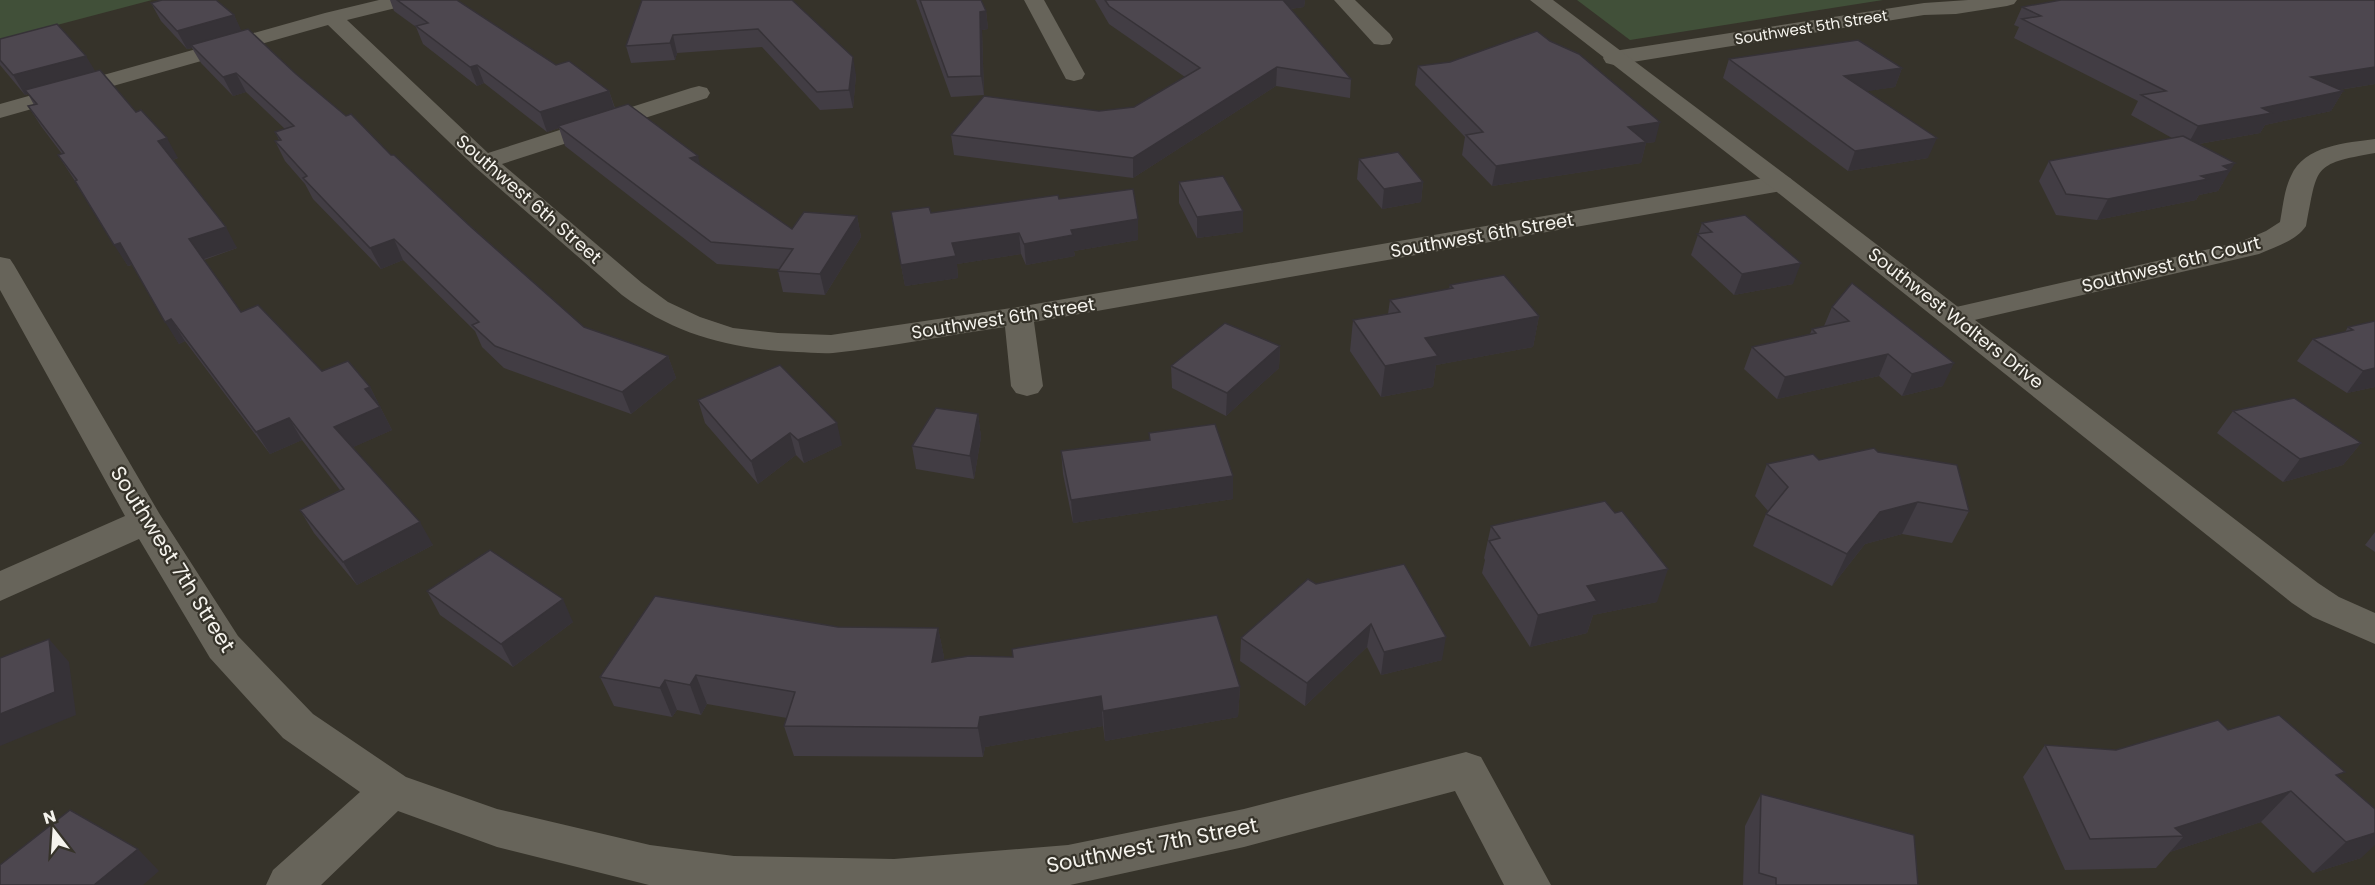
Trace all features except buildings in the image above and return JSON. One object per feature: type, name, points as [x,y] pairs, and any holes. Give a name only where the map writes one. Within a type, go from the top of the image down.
[{"type":"street","points":[[0,111],[332,17],[405,0]]},
{"type":"street","points":[[1034,0],[1074,74]]},
{"type":"street","points":[[1344,0],[1382,39]]},
{"type":"street","name":"Southwest Walters Drive","points":[[1540,0],[1953,316],[2305,593],[2326,607],[2375,629]]},
{"type":"street","name":"Southwest 5th Street","points":[[1614,58],[1924,9],[1956,8],[2007,0]]},
{"type":"street","name":"Southwest 6th Street","points":[[332,17],[484,162],[650,302],[690,324],[729,336],[778,342],[831,344],[1018,316],[1781,183]]},
{"type":"street","points":[[484,162],[699,93]]},
{"type":"street","name":"Southwest 6th Court","points":[[1953,316],[2249,248],[2267,241],[2293,226],[2305,172],[2320,160],[2345,151],[2375,146]]},
{"type":"street","name":"Southwest 7th Street","points":[[4,280],[224,647],[298,726],[391,790],[497,828],[650,865],[734,877],[894,883],[1068,865],[1244,828],[1466,770],[1528,885]]},
{"type":"street","points":[[1018,316],[1027,386]]},
{"type":"street","points":[[0,587],[146,520]]},
{"type":"street","points":[[289,885],[391,790]]},
{"type":"green space","points":[[0,0],[152,0],[0,40]]},
{"type":"green space","points":[[1577,0],[1883,0],[1630,40]]}]
